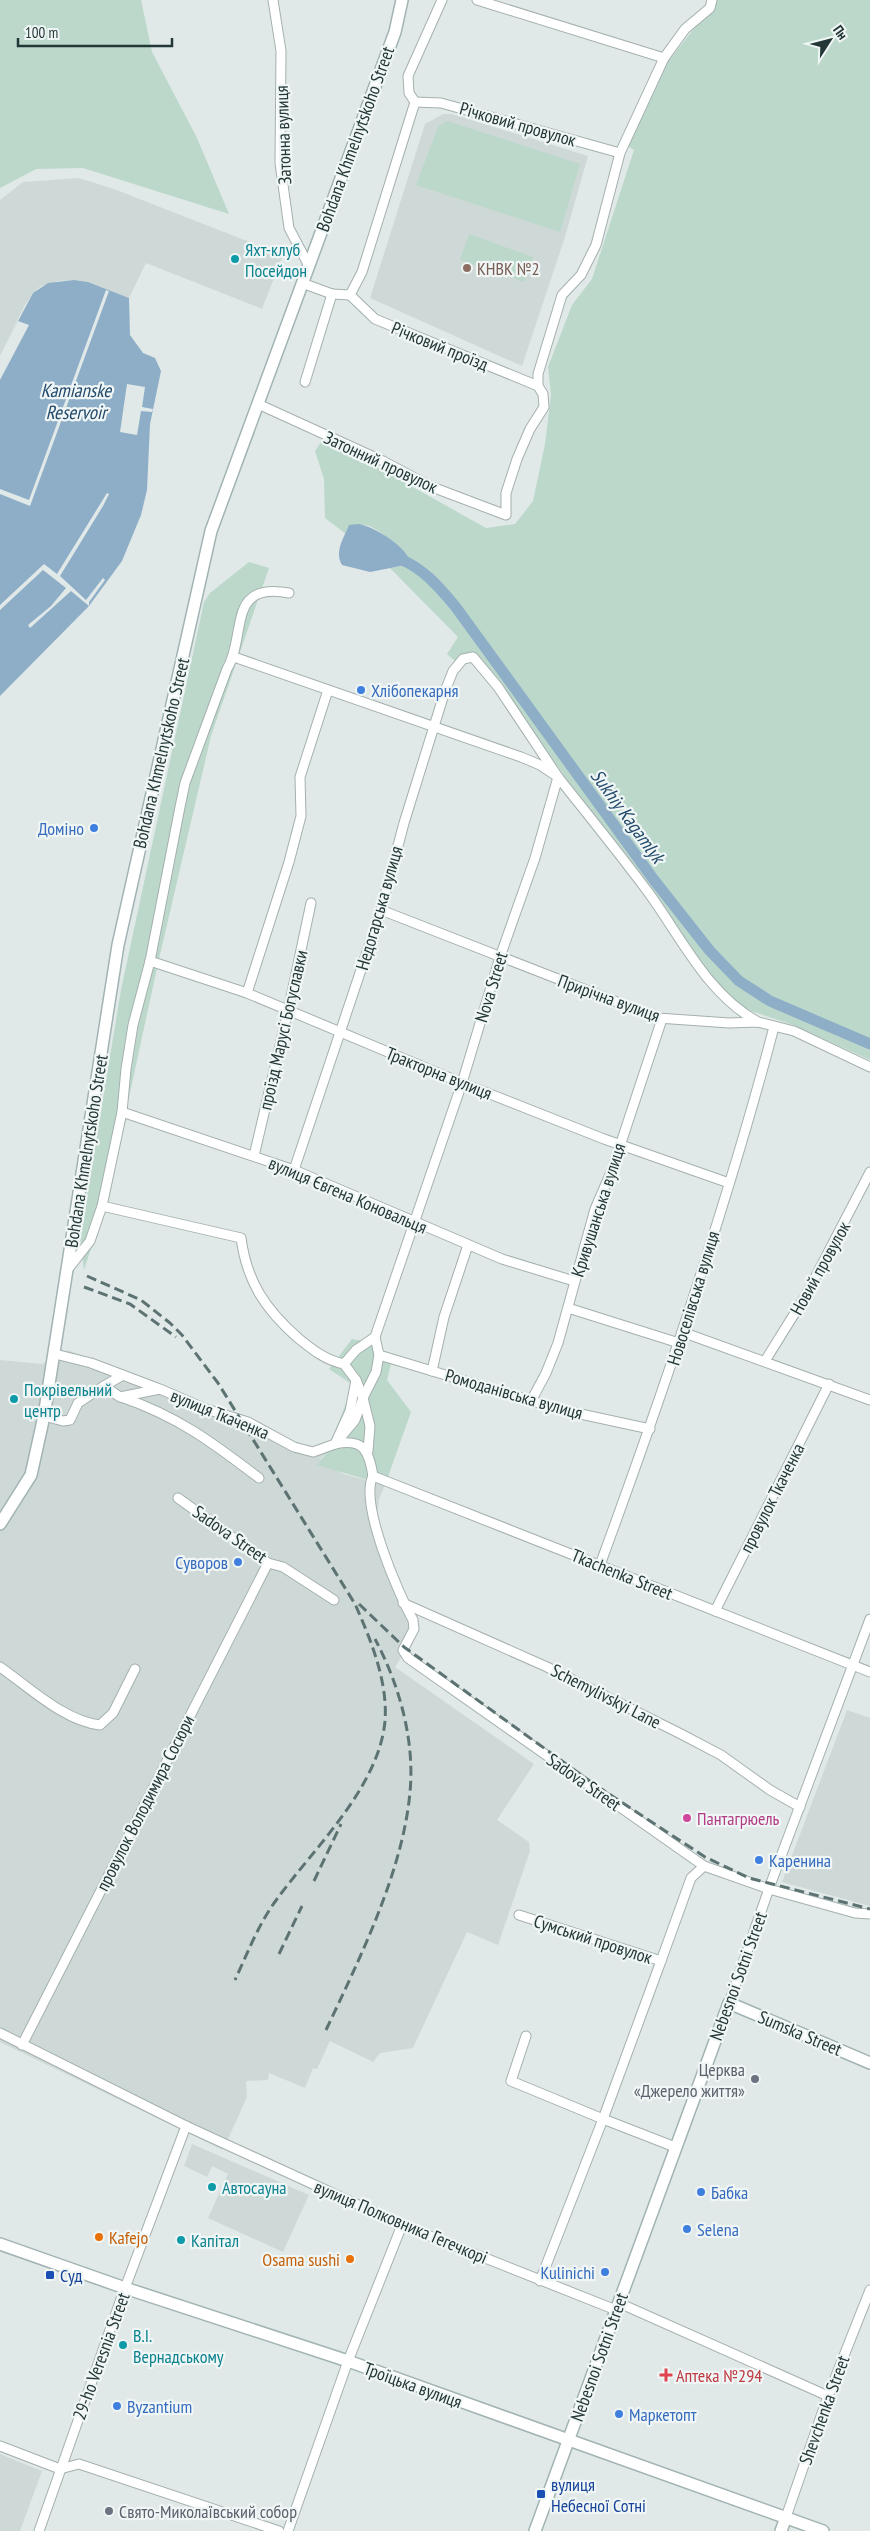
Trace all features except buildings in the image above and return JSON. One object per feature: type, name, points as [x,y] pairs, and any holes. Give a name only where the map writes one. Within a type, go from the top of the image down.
[{"type":"main road","name":"Bohdana Khmelnytskoho Street","points":[[0,1524],[31,1475],[44,1416],[118,945],[211,531],[395,32],[402,0]]},
{"type":"main road","name":"Sumska Street","points":[[729,2003],[870,2063]]},
{"type":"main road","name":"Nebesnoi Sotni Street","points":[[535,2531],[729,2003]]},
{"type":"main road","name":"Троїцька вулиця","points":[[0,2244],[125,2288],[348,2361],[823,2531]]},
{"type":"main road","name":"Shevchenka Street","points":[[781,2531],[786,2517]]},
{"type":"street","name":"Затонна вулиця","points":[[274,0],[281,51],[280,163],[289,228],[309,266]]},
{"type":"street","points":[[302,283],[332,294],[350,295],[362,272],[414,102],[409,93],[408,76],[442,0]]},
{"type":"street","points":[[477,0],[664,58]]},
{"type":"street","points":[[538,386],[538,374],[562,295],[581,275],[596,245],[620,153],[664,58],[685,29],[710,8],[712,0]]},
{"type":"street","name":"Річковий провулок","points":[[414,102],[441,103],[620,153]]},
{"type":"street","points":[[306,382],[332,294]]},
{"type":"street","name":"Річковий проїзд","points":[[350,295],[375,319],[538,386]]},
{"type":"street","name":"Затонний провулок","points":[[258,404],[383,461],[432,487],[506,515],[506,493],[517,459],[530,429],[544,407],[543,394],[538,386]]},
{"type":"street","points":[[68,1269],[90,1241],[102,1206],[122,1112],[133,1025],[150,962],[156,922],[185,783],[227,670],[234,657],[240,615],[248,600],[258,593],[276,590],[288,593]]},
{"type":"street","points":[[234,657],[521,757],[540,765],[558,776],[648,892],[708,980],[741,1012],[758,1022]]},
{"type":"street","name":"Недогарська вулиця","points":[[294,1170],[381,910],[404,823],[453,671],[463,659],[473,657],[498,687],[558,776]]},
{"type":"street","points":[[247,993],[289,862],[301,816],[300,777],[328,690]]},
{"type":"street","name":"Nova Street","points":[[375,1337],[462,1083],[500,956],[535,858],[558,776]]},
{"type":"street","name":"проїзд Марусі Богуславки","points":[[254,1156],[311,903]]},
{"type":"street","name":"Прирічна вулиця","points":[[381,910],[634,1010],[662,1019],[729,1024],[758,1022],[794,1031],[870,1067]]},
{"type":"street","name":"Тракторна вулиця","points":[[150,962],[247,993],[462,1083],[619,1144],[729,1182]]},
{"type":"street","name":"Кривушанська вулиця","points":[[532,1401],[546,1373],[568,1308],[595,1209],[612,1170],[619,1144],[662,1019]]},
{"type":"street","name":"Новоселівська вулиця","points":[[600,1565],[650,1429],[679,1342],[754,1103],[774,1027]]},
{"type":"street","name":"вулиця Євгена Коновальця","points":[[122,1112],[294,1170],[415,1224],[502,1259],[574,1281]]},
{"type":"street","name":"Новий провулок","points":[[765,1361],[806,1295],[870,1172]]},
{"type":"street","points":[[102,1206],[241,1238],[244,1257],[257,1290],[275,1317],[327,1361],[344,1364],[356,1380],[370,1426],[368,1451],[373,1476],[369,1484],[376,1528],[388,1568],[403,1603]]},
{"type":"street","points":[[432,1371],[444,1317],[468,1245]]},
{"type":"street","points":[[568,1308],[679,1342]]},
{"type":"street","points":[[682,1332],[870,1400]]},
{"type":"street","points":[[335,1444],[355,1420],[372,1380],[379,1355],[375,1337],[356,1350],[344,1364]]},
{"type":"street","name":"вулиця Ткаченка","points":[[55,1354],[74,1357],[206,1409],[248,1422],[294,1447],[313,1452],[335,1444]]},
{"type":"street","name":"Ромоданівська вулиця","points":[[379,1355],[532,1401],[650,1429]]},
{"type":"street","points":[[44,1416],[63,1421],[70,1420],[78,1403],[123,1375]]},
{"type":"street","points":[[335,1444],[350,1411],[356,1380]]},
{"type":"street","name":"провулок Ткаченка","points":[[715,1611],[829,1384]]},
{"type":"street","points":[[104,1386],[120,1397],[175,1419],[204,1436],[259,1478]]},
{"type":"street","name":"вулиця Ткаченка","points":[[120,1397],[160,1390]]},
{"type":"street","points":[[335,1444],[354,1443],[362,1445],[368,1451]]},
{"type":"street","name":"Tkachenka Street","points":[[373,1476],[870,1672]]},
{"type":"street","name":"Sadova Street","points":[[178,1498],[268,1563],[283,1567],[334,1600]]},
{"type":"street","name":"провулок Володимира Сосюри","points":[[22,2044],[268,1563]]},
{"type":"street","name":"Sadova Street","points":[[403,1603],[413,1620],[414,1630],[403,1650],[408,1658],[704,1866],[769,1889],[855,1913],[870,1914]]},
{"type":"street","name":"Schemylivskyi Lane","points":[[403,1603],[547,1667],[681,1734],[721,1756],[800,1807]]},
{"type":"street","name":"Nebesnoi Sotni Street","points":[[729,2003],[769,1889],[870,1619]]},
{"type":"street","points":[[0,1666],[69,1716],[86,1724],[100,1725],[113,1713],[135,1669]]},
{"type":"street","points":[[661,1961],[691,1878],[704,1866]]},
{"type":"street","name":"Сумський провулок","points":[[519,1915],[661,1961],[540,2281]]},
{"type":"street","name":"вулиця Полковника Гегечкорі","points":[[0,2034],[186,2126],[402,2225],[540,2281],[617,2306],[828,2396]]},
{"type":"street","points":[[526,2036],[511,2082],[675,2147]]},
{"type":"street","name":"29-ho Veresnia Street","points":[[39,2531],[125,2288],[186,2126]]},
{"type":"street","points":[[288,2531],[348,2361],[402,2225]]},
{"type":"street","name":"Shevchenka Street","points":[[786,2517],[828,2396],[870,2290]]},
{"type":"street","points":[[0,2446],[60,2469],[79,2464],[280,2531]]},
{"type":"shaded area","name":"КНВК №2","points":[[443,114],[452,114],[588,156],[565,237],[522,366],[370,298],[425,124]]},
{"type":"shaded area","points":[[79,178],[114,189],[283,255],[262,309],[146,263],[129,298],[88,282],[74,280],[58,281],[41,286],[33,293],[25,305],[0,355],[0,200],[23,182]]},
{"type":"shaded area","points":[[68,1350],[197,1402],[245,1416],[293,1441],[327,1452],[320,1459],[343,1474],[385,1485],[379,1499],[377,1519],[391,1569],[405,1601],[419,1624],[417,1633],[395,1667],[534,1764],[497,1820],[529,1842],[530,1851],[498,1945],[467,1932],[413,2048],[380,2053],[373,2062],[330,2041],[317,2069],[313,2068],[305,2088],[269,2073],[268,2080],[246,2081],[247,2097],[223,2150],[0,2042],[0,1360],[42,1364]]},
{"type":"shaded area","points":[[847,1710],[870,1718],[870,1906],[782,1882]]},
{"type":"shaded area","points":[[192,2144],[309,2195],[283,2252],[208,2218],[228,2174],[212,2166],[207,2177],[184,2166]]},
{"type":"shaded area","points":[[0,2454],[42,2471],[20,2531],[0,2531]]},
{"type":"green space","points":[[0,0],[141,0],[152,52],[197,138],[229,214],[83,168],[36,169],[0,188]]},
{"type":"green space","points":[[710,0],[870,0],[870,1060],[793,1025],[751,1011],[732,999],[699,960],[663,906],[598,822],[475,653],[465,655],[455,661],[447,654],[458,637],[390,568],[410,565],[406,554],[401,548],[381,532],[369,526],[350,525],[346,534],[325,518],[324,479],[315,451],[321,442],[329,440],[486,528],[515,524],[533,501],[545,444],[551,395],[548,367],[572,305],[592,279],[634,150],[628,146],[666,64],[700,21]]},
{"type":"green space","points":[[447,121],[580,164],[560,232],[416,185],[438,127]]},
{"type":"green space","points":[[469,234],[533,257],[524,282],[460,260]]},
{"type":"green space","points":[[249,562],[269,568],[211,736],[159,959],[106,1203],[84,1270],[80,1237],[121,990],[204,602],[210,593]]},
{"type":"green space","points":[[352,1339],[363,1341],[393,1356],[387,1380],[411,1412],[385,1485],[317,1465],[327,1452],[353,1385],[329,1369]]},
{"type":"water","name":"Kamianske Reservoir","points":[[74,280],[88,282],[129,298],[130,335],[143,353],[155,358],[161,371],[150,424],[147,490],[141,515],[122,561],[89,606],[0,696],[0,355],[33,293],[48,283]]},
{"type":"water","points":[[359,524],[382,533],[390,539],[404,551],[411,564],[370,572],[342,565],[339,550],[342,540],[349,525]]},
{"type":"pier","points":[[106,290],[109,291],[30,506],[0,494],[0,489],[29,500]]},
{"type":"pier","points":[[18,321],[29,325],[0,380],[0,355]]},
{"type":"pier","points":[[127,384],[145,387],[142,407],[153,409],[152,412],[141,411],[137,435],[120,432]]},
{"type":"pier","points":[[107,493],[109,494],[103,506],[60,576],[86,600],[103,578],[105,580],[89,602],[89,606],[71,591],[30,628],[28,625],[51,606],[66,588],[43,570],[0,610],[0,605],[44,564],[57,574]]},
{"type":"waterway","name":"Sukhiy Kagamlyk","points":[[400,559],[424,573],[455,606],[654,880],[710,951],[739,981],[770,1001],[870,1044]]},
{"type":"railway","points":[[87,1276],[141,1300],[170,1323],[182,1335],[218,1383],[355,1604],[367,1632],[381,1676],[384,1691],[385,1721],[380,1746],[371,1769],[343,1816],[271,1908],[254,1938],[235,1980]]},
{"type":"railway","points":[[84,1287],[130,1304],[176,1337]]},
{"type":"railway","points":[[359,1604],[404,1647],[591,1782],[705,1857],[749,1878],[870,1909]]},
{"type":"railway","points":[[326,2030],[366,1944],[389,1883],[406,1822],[410,1792],[410,1752],[403,1713],[398,1693],[384,1656],[375,1639]]},
{"type":"railway","points":[[314,1881],[341,1824]]},
{"type":"railway","points":[[279,1954],[302,1906]]},
{"type":"place","name":"Яхт-клуб Посейдон","points":[[235,259]]},
{"type":"place","name":"КНВК №2","points":[[467,268]]},
{"type":"place","name":"Хлібопекарня","points":[[361,690]]},
{"type":"place","name":"Доміно","points":[[94,828]]},
{"type":"place","name":"Покрівельний центр","points":[[14,1399]]},
{"type":"place","name":"Суворов","points":[[238,1562]]},
{"type":"place","name":"Пантагрюель","points":[[687,1818]]},
{"type":"place","name":"Каренина","points":[[759,1860]]},
{"type":"place","name":"Церква «Джерело життя»","points":[[755,2079]]},
{"type":"place","name":"Автосауна","points":[[212,2187]]},
{"type":"place","name":"Бабка","points":[[701,2192]]},
{"type":"place","name":"Selena","points":[[687,2229]]},
{"type":"place","name":"Kafejo","points":[[99,2237]]},
{"type":"place","name":"Капітал","points":[[181,2240]]},
{"type":"place","name":"Osama sushi","points":[[350,2259]]},
{"type":"place","name":"Kulinichi","points":[[605,2272]]},
{"type":"place","name":"Суд","points":[[50,2275]]},
{"type":"place","name":"В.І. Вернадському","points":[[123,2345]]},
{"type":"place","name":"Аптека №294","points":[[666,2375]]},
{"type":"place","name":"Byzantium","points":[[117,2406]]},
{"type":"place","name":"Маркетопт","points":[[619,2414]]},
{"type":"place","name":"вулиця Небесної Сотні","points":[[541,2494]]},
{"type":"place","name":"Свято-Миколаївський собор","points":[[109,2511]]}]
